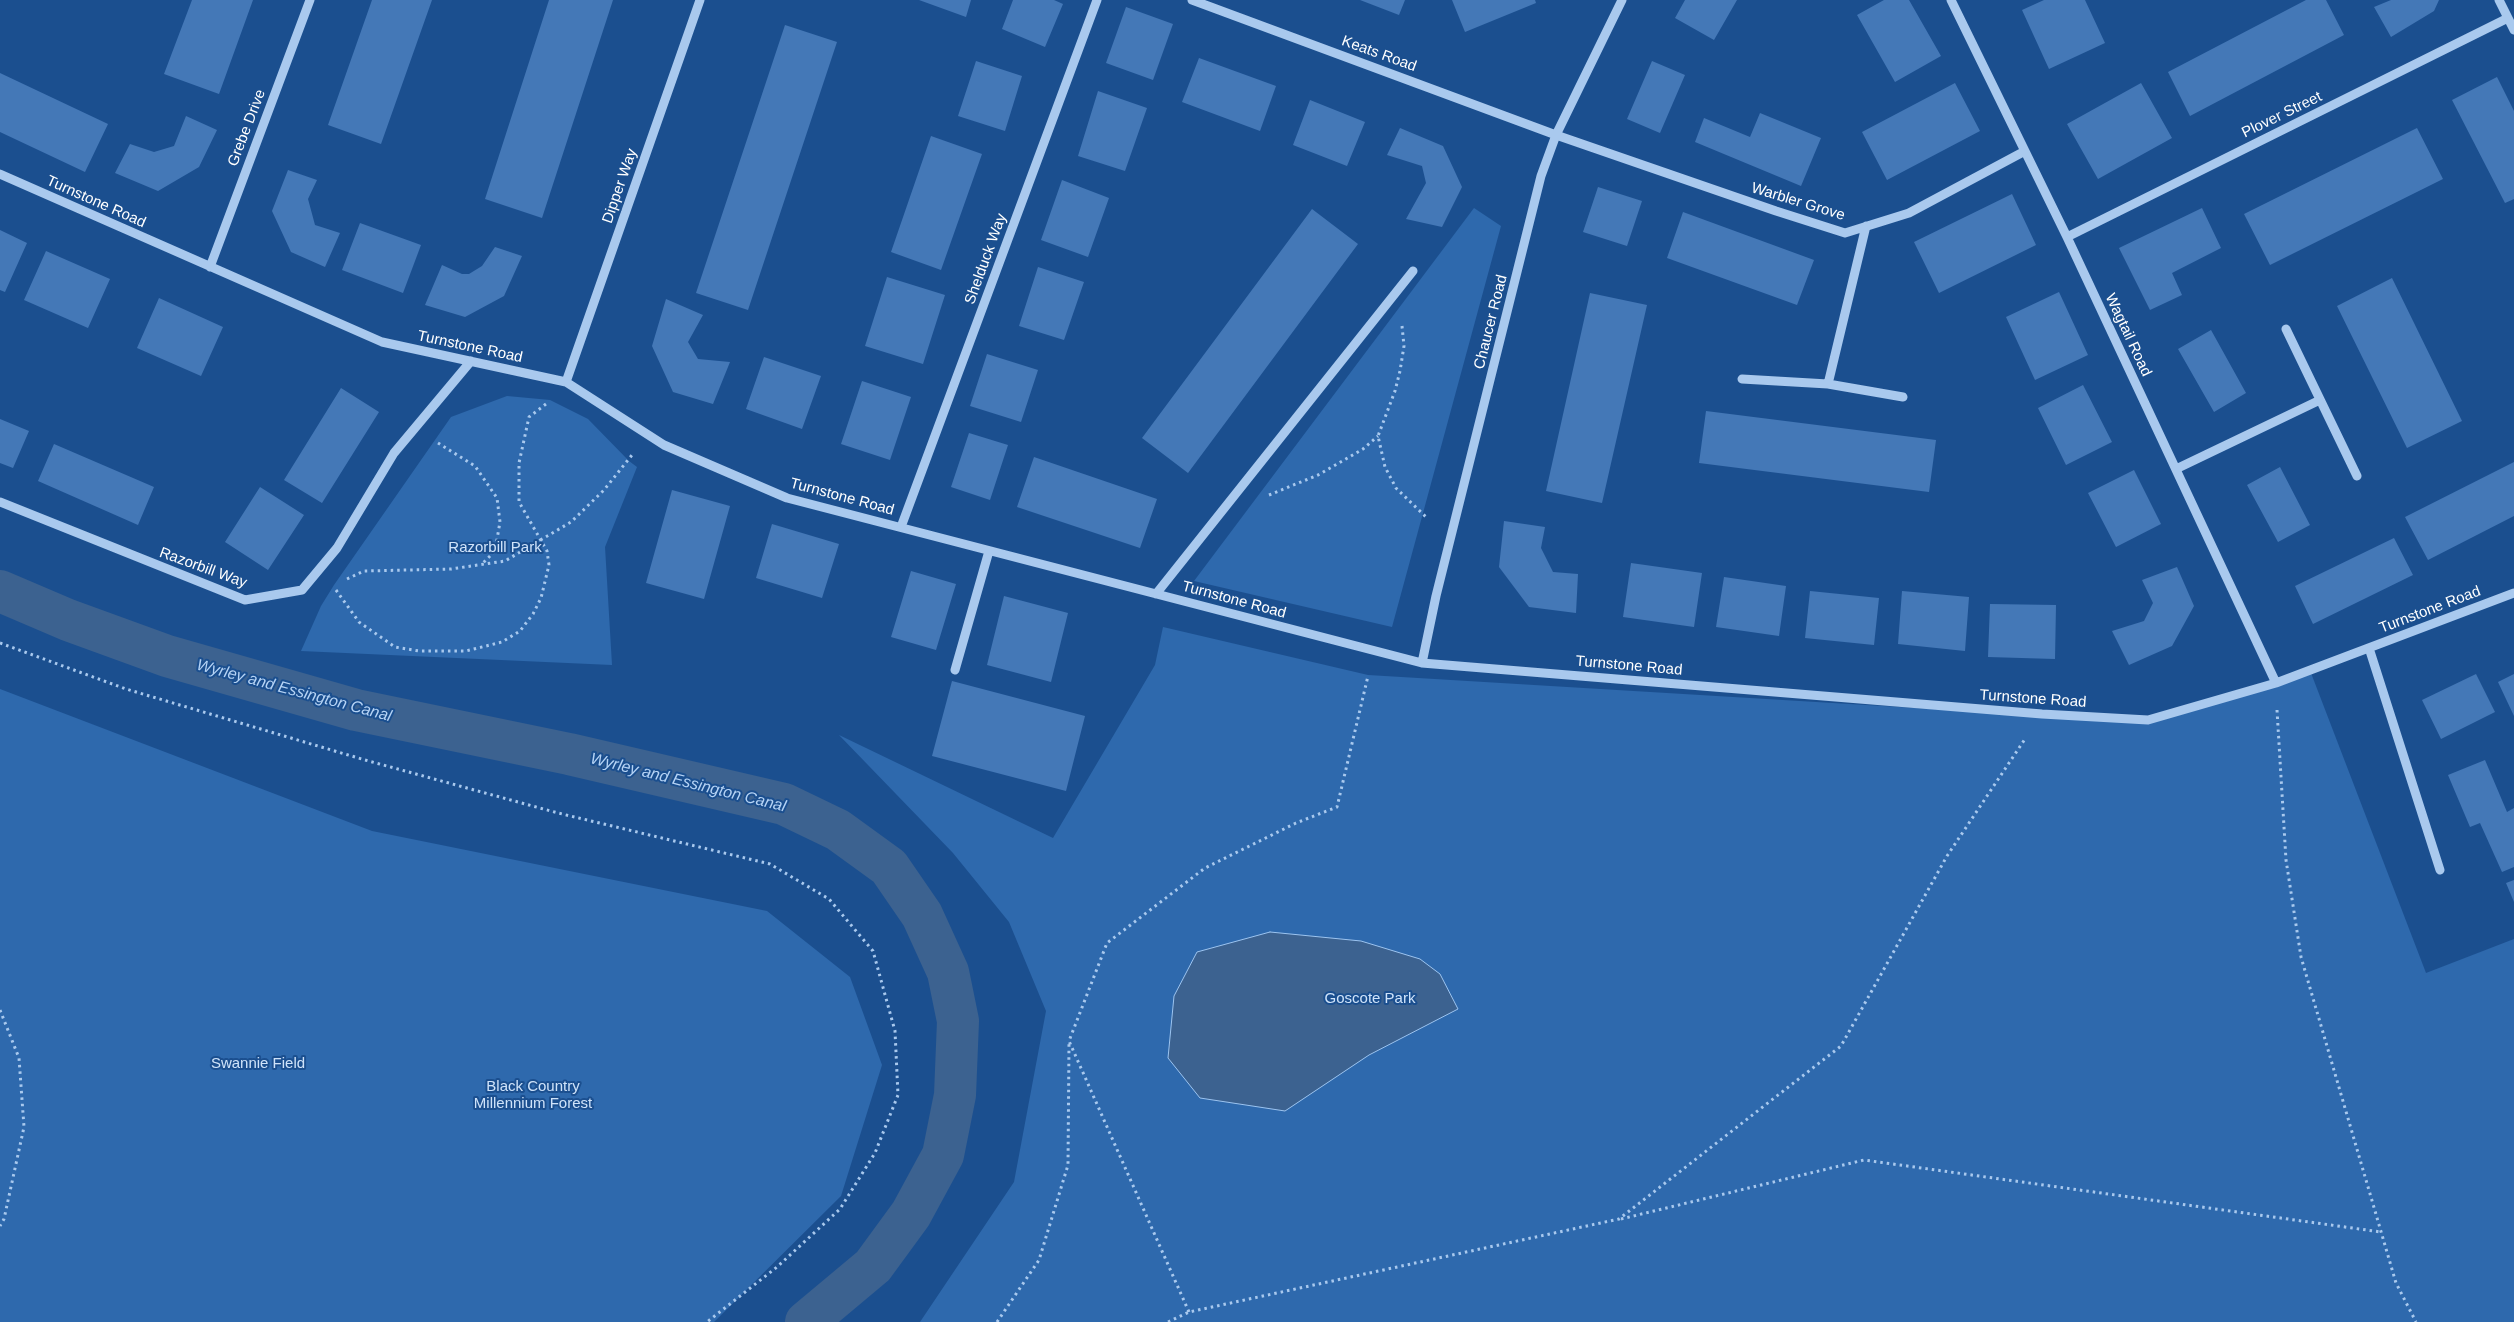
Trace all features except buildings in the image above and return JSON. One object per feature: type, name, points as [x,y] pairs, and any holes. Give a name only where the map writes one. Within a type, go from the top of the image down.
[{"type":"street","name":"Grebe Drive","points":[[210,266],[310,0]]},
{"type":"street","name":"Dipper Way","points":[[566,382],[700,0]]},
{"type":"street","name":"Shelduck Way","points":[[901,527],[1097,0]]},
{"type":"street","name":"Keats Road","points":[[1192,0],[1556,135]]},
{"type":"street","name":"Chaucer Road","points":[[1422,663],[1452,532],[1541,176],[1556,135],[1622,0]]},
{"type":"street","name":"Wagtail Road","points":[[1951,0],[2067,236],[2276,683]]},
{"type":"street","points":[[2499,0],[2514,30]]},
{"type":"street","name":"Plover Street","points":[[2067,236],[2508,18]]},
{"type":"street","name":"Warbler Grove","points":[[1556,135],[1776,211],[1845,232],[1910,213],[2026,151]]},
{"type":"street","name":"Turnstone Road","points":[[0,174],[382,342],[566,382],[664,445],[788,498],[1422,663],[2042,714],[2148,720],[2276,683],[2514,592]]},
{"type":"street","points":[[1828,384],[1866,226]]},
{"type":"street","points":[[1156,594],[1413,271]]},
{"type":"street","points":[[2286,329],[2357,476]]},
{"type":"street","points":[[302,590],[337,548],[394,453],[471,361]]},
{"type":"street","points":[[1742,378],[1828,384],[1903,397]]},
{"type":"street","points":[[2176,469],[2320,400]]},
{"type":"street","name":"Razorbill Way","points":[[0,502],[245,600],[302,590]]},
{"type":"street","points":[[955,670],[989,551]]},
{"type":"street","points":[[2368,648],[2440,870]]},
{"type":"path","points":[[1226,505],[1267,496],[1318,475],[1364,449],[1378,436],[1395,391],[1404,346],[1397,290]]},
{"type":"path","points":[[334,585],[358,622],[395,647],[443,652],[466,651],[502,642],[520,631],[533,614],[541,598],[549,565],[547,551],[519,502],[519,463],[529,417],[550,400],[566,382]]},
{"type":"path","points":[[416,427],[475,466],[497,498],[500,522],[495,551],[480,565]]},
{"type":"path","points":[[302,590],[334,585],[364,571],[451,569],[505,561],[542,541],[571,522],[604,490],[629,461],[646,434]]},
{"type":"path","points":[[1378,436],[1385,467],[1396,488],[1429,520],[1452,532]]},
{"type":"path","points":[[0,643],[126,689],[364,760],[558,813],[770,864],[829,900],[873,951],[895,1031],[898,1095],[875,1153],[840,1209],[777,1267],[707,1322]]},
{"type":"path","points":[[997,1322],[1039,1260],[1068,1165],[1069,1041],[1107,943],[1205,868],[1296,823],[1337,807],[1374,651]]},
{"type":"path","points":[[2276,683],[2286,860],[2301,957],[2396,1284],[2416,1322]]},
{"type":"path","points":[[1619,1219],[1841,1046],[1947,856],[2042,714]]},
{"type":"path","points":[[0,1010],[19,1058],[24,1127],[4,1219],[0,1226]]},
{"type":"path","points":[[1069,1041],[1189,1312]]},
{"type":"path","points":[[1168,1322],[1189,1312],[1619,1219],[1864,1160],[2381,1232]]},
{"type":"green space","points":[[1474,208],[1501,226],[1392,627],[1194,581]]},
{"type":"green space","name":"Razorbill Park","points":[[507,396],[550,400],[588,419],[637,467],[605,547],[612,665],[301,651],[321,606],[334,585],[451,417]]},
{"type":"green space","name":"Goscote Park","points":[[1163,627],[1368,675],[2148,722],[2311,673],[2426,973],[2514,939],[2514,1322],[920,1322],[1014,1182],[1046,1011],[1009,922],[953,853],[839,735],[1053,838],[1155,665]]},
{"type":"green space","name":"Swannie Field","points":[[0,689],[372,831],[767,911],[850,977],[882,1065],[841,1196],[714,1322],[0,1322]]},
{"type":"shaded area","points":[[1270,932],[1361,941],[1420,959],[1440,974],[1458,1009],[1369,1055],[1285,1111],[1200,1098],[1168,1058],[1174,996],[1197,952]]},
{"type":"waterway","name":"Wyrley and Essington Canal","points":[[0,591],[68,620],[167,656],[356,710],[569,754],[784,804],[838,830],[889,867],[922,915],[948,972],[958,1021],[955,1095],[943,1155],[911,1214],[873,1266],[806,1322]]},
{"type":"park label","name":"Black Country Millennium Forest","points":[[533,1096]]}]
